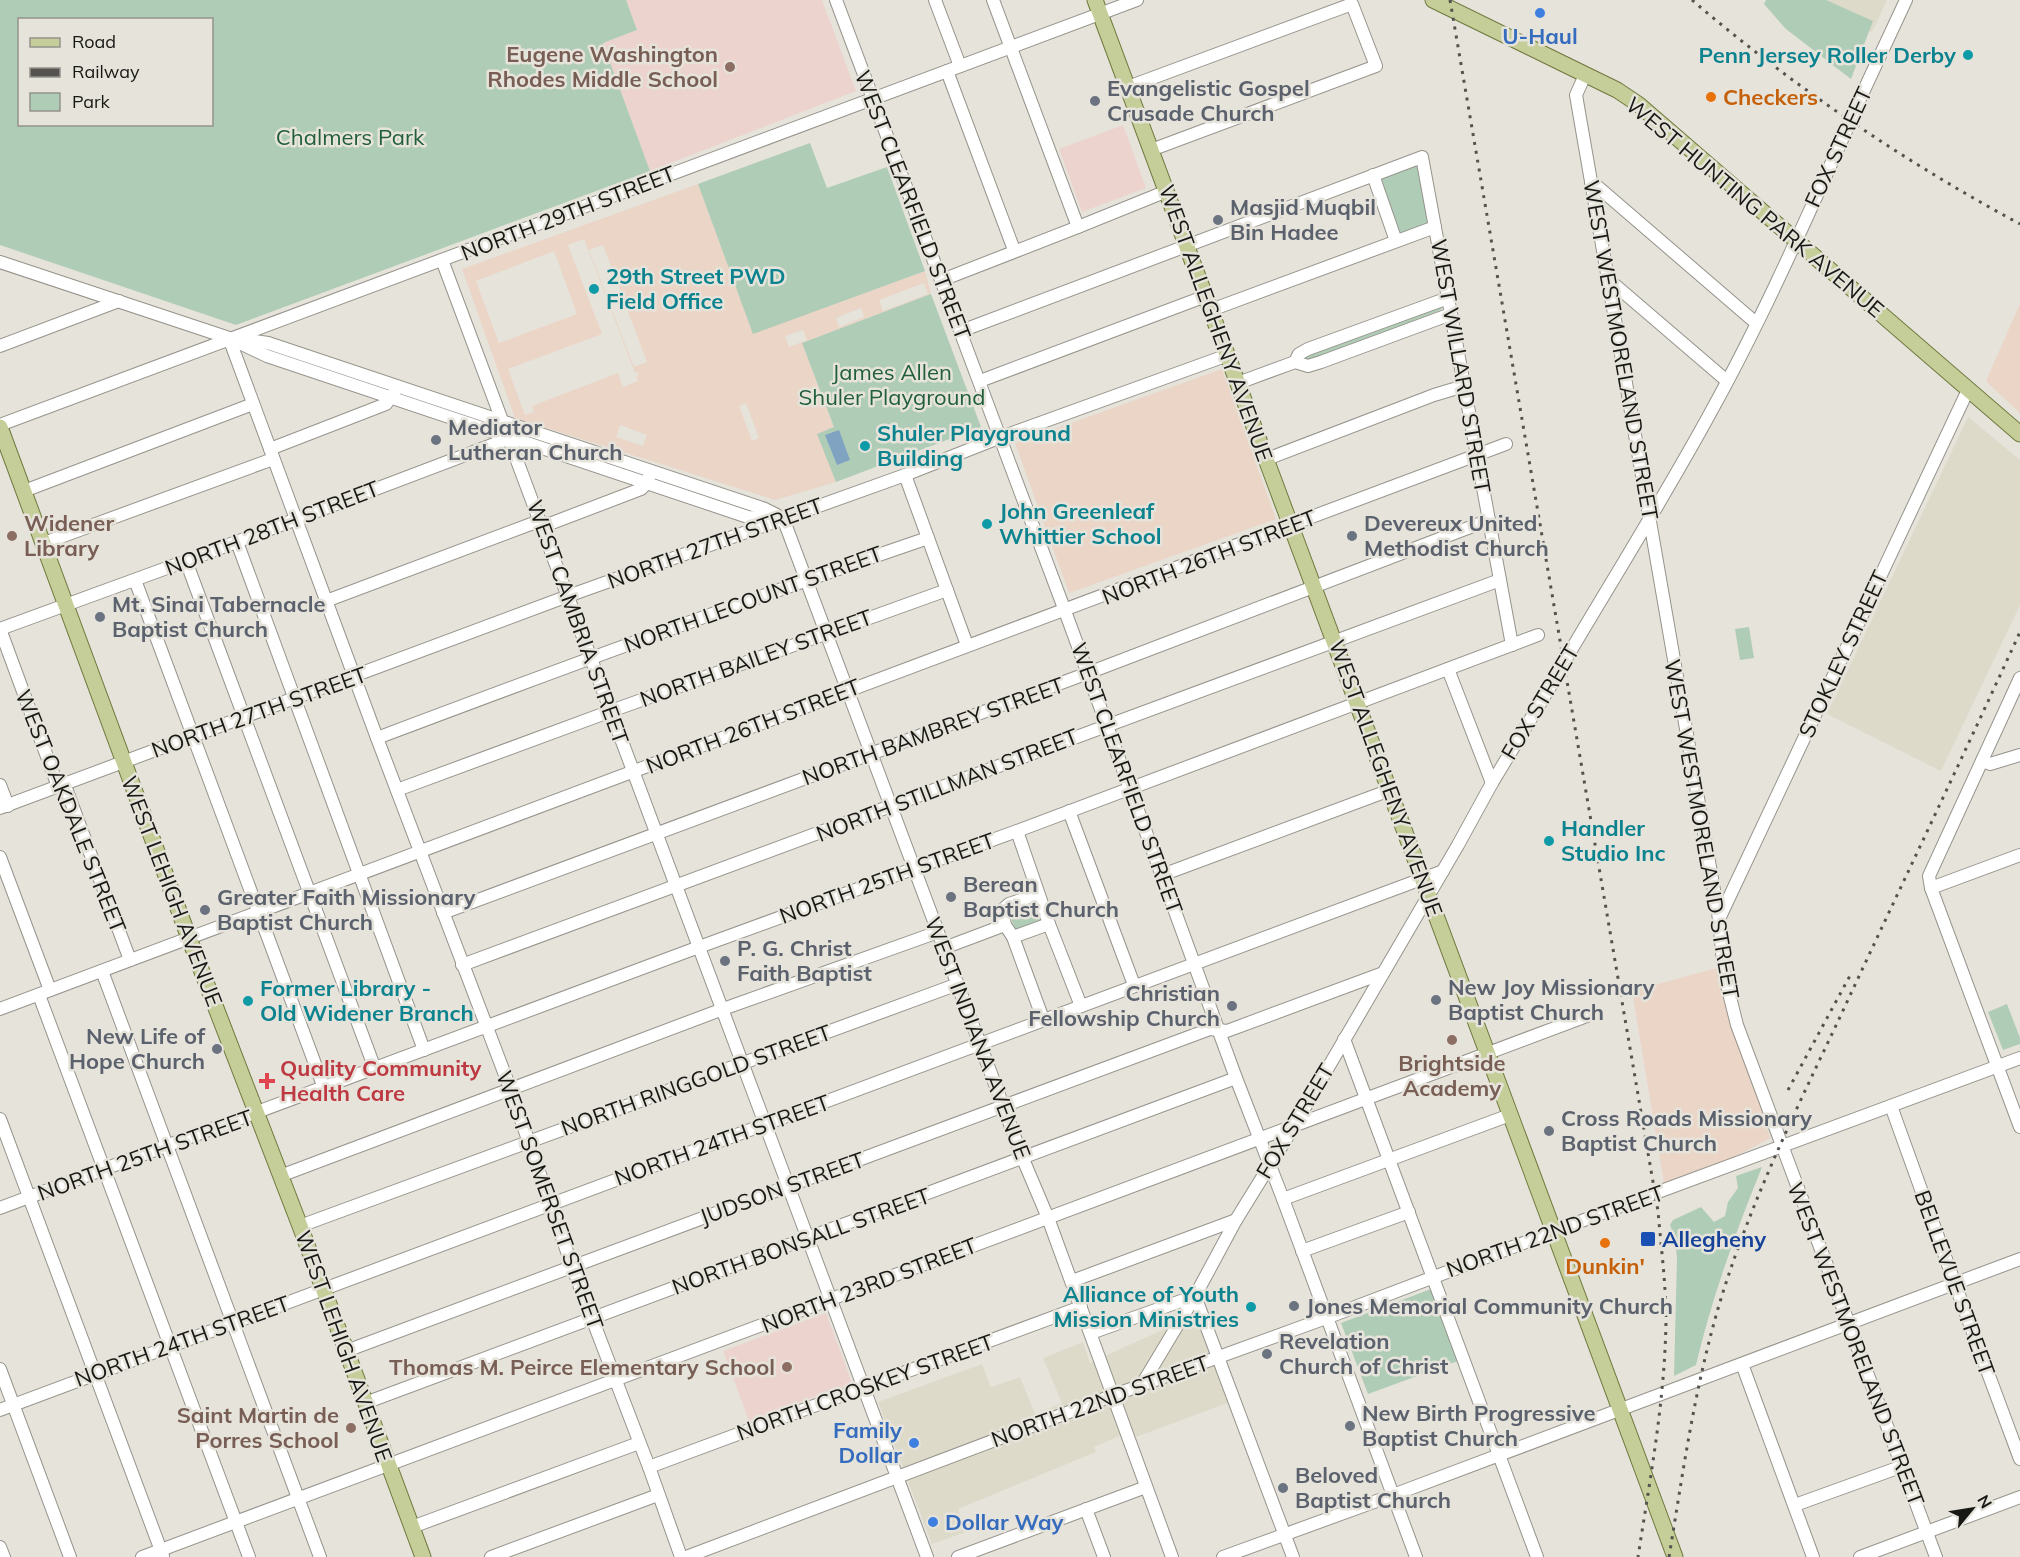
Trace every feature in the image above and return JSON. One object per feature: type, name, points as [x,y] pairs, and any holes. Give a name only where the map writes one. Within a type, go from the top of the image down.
[{"type":"main road","name":"WEST HUNTING PARK AVENUE","points":[[1433,0],[1617,90],[1638,104],[2020,434]]},
{"type":"main road","name":"WEST ALLEGHENY AVENUE","points":[[1098,7],[1675,1557]]},
{"type":"main road","name":"WEST LEHIGH AVENUE","points":[[0,426],[189,938],[423,1557]]},
{"type":"street","name":"WEST CLEARFIELD STREET","points":[[836,0],[1001,437],[1218,1030],[1416,1557]]},
{"type":"street","points":[[935,0],[960,66]]},
{"type":"street","points":[[993,0],[1078,227]]},
{"type":"street","name":"NORTH 29TH STREET","points":[[0,426],[229,338],[1011,47],[1098,7],[1137,0]]},
{"type":"street","name":"FOX STREET","points":[[1141,1386],[1727,381],[1796,240],[1906,0]]},
{"type":"street","points":[[1128,87],[1352,4],[1376,66],[1152,150]]},
{"type":"street","points":[[947,71],[1014,250]]},
{"type":"street","name":"WEST WESTMORELAND STREET","points":[[1585,75],[1576,95],[1719,919],[1724,973],[1737,1025],[1936,1557]]},
{"type":"street","name":"WEST WILLARD STREET","points":[[1373,175],[1422,157],[1512,645]]},
{"type":"street","points":[[961,331],[1373,175],[1396,241]]},
{"type":"street","points":[[1591,181],[1756,323]]},
{"type":"street","points":[[942,280],[1167,191]]},
{"type":"street","points":[[980,381],[1435,227]]},
{"type":"street","name":"WEST CAMBRIA STREET","points":[[442,260],[927,1557]]},
{"type":"street","points":[[0,262],[229,338],[268,343],[510,438],[649,477]]},
{"type":"street","points":[[1608,279],[1727,381]]},
{"type":"street","points":[[1295,362],[1299,354],[1308,349],[1448,297]]},
{"type":"street","points":[[0,346],[119,301]]},
{"type":"street","points":[[1238,383],[1295,362],[1308,366],[1321,362],[1451,314]]},
{"type":"street","name":"WEST SOMERSET STREET","points":[[229,338],[419,852],[510,1088],[572,1266],[681,1557]]},
{"type":"street","name":"NORTH 27TH STREET","points":[[4,807],[568,596],[905,475],[1001,437],[1227,354]]},
{"type":"street","points":[[1267,459],[1423,399],[1464,386]]},
{"type":"street","name":"STOKLEY STREET","points":[[1719,919],[1968,390]]},
{"type":"street","points":[[394,392],[504,422],[748,517],[783,518]]},
{"type":"street","points":[[44,543],[272,454],[386,404],[394,392]]},
{"type":"street","points":[[24,491],[253,404]]},
{"type":"street","name":"NORTH 28TH STREET","points":[[0,629],[510,438]]},
{"type":"street","name":"NORTH 26TH STREET","points":[[0,1009],[1506,444]]},
{"type":"street","points":[[905,475],[968,645]]},
{"type":"street","points":[[326,601],[531,524],[552,523],[640,489],[649,477]]},
{"type":"street","name":"WEST INDIANA AVENUE","points":[[783,518],[1023,1159],[1048,1218],[1172,1557]]},
{"type":"street","name":"NORTH BAMBREY STREET","points":[[443,913],[1088,673],[1489,520]]},
{"type":"street","name":"NORTH LECOUNT STREET","points":[[377,738],[591,657],[806,579],[928,538]]},
{"type":"street","points":[[237,542],[424,1050]]},
{"type":"street","points":[[186,561],[375,1070]]},
{"type":"street","points":[[135,580],[324,1088]]},
{"type":"street","name":"NORTH STILLMAN STREET","points":[[462,965],[1500,580]]},
{"type":"street","name":"NORTH BAILEY STREET","points":[[397,790],[947,590]]},
{"type":"street","name":"WEST OAKDALE STREET","points":[[0,629],[56,781],[67,791],[130,960]]},
{"type":"street","name":"NORTH 25TH STREET","points":[[0,1208],[1017,831],[1538,634]]},
{"type":"street","points":[[1448,669],[1492,783]]},
{"type":"street","points":[[2020,678],[1929,876],[1931,888],[2020,1127]]},
{"type":"street","points":[[1982,761],[1990,764],[2020,755]]},
{"type":"street","points":[[0,785],[4,807]]},
{"type":"street","points":[[1162,875],[1390,790]]},
{"type":"street","points":[[1070,811],[1134,985]]},
{"type":"street","points":[[1017,831],[1038,894],[1081,1006]]},
{"type":"street","points":[[1931,888],[2020,855]]},
{"type":"street","points":[[0,856],[104,1170],[249,1557]]},
{"type":"street","name":"NORTH 24TH STREET","points":[[0,1410],[1443,870]]},
{"type":"street","points":[[1038,894],[1009,904],[1002,910],[1005,925],[1013,937],[1043,1019]]},
{"type":"street","points":[[1013,937],[1049,924]]},
{"type":"street","points":[[944,948],[1005,925]]},
{"type":"street","points":[[280,1176],[723,1009],[938,932]]},
{"type":"street","points":[[102,971],[320,1557]]},
{"type":"street","name":"JUDSON STREET","points":[[346,1351],[1210,1029],[1227,1031],[1383,973]]},
{"type":"street","name":"NORTH RINGGOLD STREET","points":[[300,1227],[958,984]]},
{"type":"street","name":"NORTH 23RD STREET","points":[[142,1557],[162,1553],[236,1522],[1595,1013]]},
{"type":"street","points":[[1344,1039],[1537,1557]]},
{"type":"street","name":"NORTH 22ND STREET","points":[[686,1557],[2020,1058]]},
{"type":"street","name":"NORTH BONSALL STREET","points":[[365,1403],[1236,1078]]},
{"type":"street","name":"BELLEVUE STREET","points":[[1891,1106],[1954,1284],[2020,1459]]},
{"type":"street","points":[[1283,1199],[1510,1116]]},
{"type":"street","points":[[0,1119],[162,1553]]},
{"type":"street","points":[[1302,1251],[1409,1212]]},
{"type":"street","points":[[1071,1281],[1236,1220]]},
{"type":"street","points":[[1223,1557],[2020,1260]]},
{"type":"street","points":[[1091,1333],[1195,1296],[1293,1557]]},
{"type":"street","name":"NORTH CROSKEY STREET","points":[[649,1467],[1081,1307]]},
{"type":"street","points":[[1742,1364],[1813,1557]]},
{"type":"street","points":[[0,1369],[70,1557]]},
{"type":"street","points":[[412,1527],[639,1443]]},
{"type":"street","points":[[1795,1505],[1903,1466]]},
{"type":"street","points":[[958,1557],[1146,1487]]},
{"type":"street","points":[[491,1557],[658,1495]]},
{"type":"street","points":[[1860,1557],[2020,1497]]},
{"type":"street","points":[[1086,1509],[1104,1557]]},
{"type":"street","points":[[0,1547],[4,1557]]},
{"type":"shaded area","name":"Eugene Washington Rhodes Middle School","points":[[626,0],[822,0],[856,91],[650,171],[603,43],[637,30]]},
{"type":"shaded area","points":[[1785,0],[1887,0],[1872,32]]},
{"type":"shaded area","points":[[1123,125],[1146,188],[1082,212],[1059,149]]},
{"type":"shaded area","points":[[698,184],[753,333],[925,271],[931,294],[802,343],[834,427],[818,434],[836,482],[775,500],[515,418],[462,269]],"holes":[[[584,239],[635,373],[638,372],[639,375],[636,376],[638,381],[623,387],[618,373],[532,406],[534,412],[525,415],[508,369],[602,334],[568,245]],[[603,245],[647,362],[634,367],[589,250]],[[554,251],[577,314],[499,343],[476,281]],[[924,283],[928,294],[883,311],[879,300]],[[861,308],[864,317],[839,327],[836,318]],[[803,330],[807,340],[789,347],[785,336]],[[746,403],[759,438],[752,441],[739,406]],[[620,425],[647,435],[643,446],[616,437]]]},
{"type":"shaded area","points":[[2020,304],[2020,413],[1986,381]]},
{"type":"shaded area","points":[[1222,369],[1276,519],[1069,593],[1015,443]]},
{"type":"shaded area","points":[[1968,417],[2020,460],[2020,605],[1941,771],[1827,714]]},
{"type":"shaded area","points":[[1717,968],[1770,1138],[1718,1166],[1664,1183],[1632,991]]},
{"type":"shaded area","name":"Thomas M. Peirce Elementary School","points":[[826,1313],[852,1383],[749,1421],[723,1351]]},
{"type":"shaded area","points":[[1197,1314],[1230,1402],[1136,1437],[1133,1430],[1094,1447],[1096,1452],[958,1509],[966,1532],[932,1544],[878,1402],[982,1364],[991,1387],[1020,1377],[1035,1414],[1062,1403],[1043,1358],[1083,1342],[1090,1363]]},
{"type":"green space","name":"Chalmers Park","points":[[0,0],[626,0],[637,30],[603,43],[650,171],[236,325],[0,245]]},
{"type":"green space","points":[[1766,0],[1826,0],[1873,21],[1851,79],[1786,29],[1764,4]]},
{"type":"green space","points":[[810,143],[827,188],[887,167],[925,271],[753,334],[698,184]]},
{"type":"green space","points":[[1419,163],[1431,223],[1401,235],[1381,178]]},
{"type":"green space","name":"James Allen Shuler Playground","points":[[931,294],[981,427],[836,482],[817,434],[834,427],[802,343]]},
{"type":"green space","points":[[1443,305],[1441,310],[1311,361],[1303,359],[1308,353]]},
{"type":"green space","points":[[1749,627],[1754,658],[1740,660],[1735,629]]},
{"type":"green space","points":[[1035,898],[1044,921],[1016,931],[1010,910]]},
{"type":"green space","points":[[2007,1004],[2020,1038],[2020,1044],[2003,1050],[1988,1012]]},
{"type":"green space","points":[[1762,1167],[1725,1264],[1696,1365],[1674,1376],[1677,1259],[1675,1238],[1670,1225],[1673,1220],[1701,1207],[1714,1222],[1725,1216],[1728,1202],[1738,1188],[1736,1176]]},
{"type":"green space","points":[[1431,1289],[1458,1361],[1368,1394],[1341,1323]]},
{"type":"water","points":[[839,430],[850,460],[837,465],[825,435]]},
{"type":"railway","points":[[1450,0],[1658,1211],[1665,1293],[1665,1350],[1656,1439],[1638,1557]]},
{"type":"railway","points":[[1692,0],[1769,62],[1850,121],[1934,175],[2020,224]]},
{"type":"railway","points":[[1669,1557],[1703,1365],[1720,1302],[1745,1229],[1791,1122],[2020,632]]},
{"type":"railway","points":[[1788,1090],[1852,972]]},
{"type":"place","name":"U-Haul","points":[[1540,13]]},
{"type":"place","name":"Penn Jersey Roller Derby","points":[[1968,55]]},
{"type":"place","name":"Eugene Washington Rhodes Middle School","points":[[730,67]]},
{"type":"place","name":"Checkers","points":[[1711,97]]},
{"type":"place","name":"Evangelistic Gospel Crusade Church","points":[[1095,101]]},
{"type":"place","name":"Masjid Muqbil Bin Hadee","points":[[1218,220]]},
{"type":"place","name":"29th Street PWD Field Office","points":[[594,289]]},
{"type":"place","name":"Mediator Lutheran Church","points":[[436,440]]},
{"type":"place","name":"Shuler Playground Building","points":[[865,446]]},
{"type":"place","name":"John Greenleaf Whittier School","points":[[987,524]]},
{"type":"place","name":"Widener Library","points":[[12,536]]},
{"type":"place","name":"Devereux United Methodist Church","points":[[1352,536]]},
{"type":"place","name":"Mt. Sinai Tabernacle Baptist Church","points":[[100,617]]},
{"type":"place","name":"Handler Studio Inc","points":[[1549,841]]},
{"type":"place","name":"Berean Baptist Church","points":[[951,897]]},
{"type":"place","name":"Greater Faith Missionary Baptist Church","points":[[205,910]]},
{"type":"place","name":"P. G. Christ Faith Baptist","points":[[725,961]]},
{"type":"place","name":"New Joy Missionary Baptist Church","points":[[1436,1000]]},
{"type":"place","name":"Former Library - Old Widener Branch","points":[[248,1001]]},
{"type":"place","name":"Christian Fellowship Church","points":[[1232,1006]]},
{"type":"place","name":"Brightside Academy","points":[[1452,1040]]},
{"type":"place","name":"New Life of Hope Church","points":[[217,1049]]},
{"type":"place","name":"Quality Community Health Care","points":[[267,1081]]},
{"type":"place","name":"Cross Roads Missionary Baptist Church","points":[[1549,1131]]},
{"type":"place","name":"Allegheny","points":[[1648,1239]]},
{"type":"place","name":"Dunkin'","points":[[1605,1243]]},
{"type":"place","name":"Jones Memorial Community Church","points":[[1294,1306]]},
{"type":"place","name":"Alliance of Youth Mission Ministries","points":[[1251,1307]]},
{"type":"place","name":"Revelation Church of Christ","points":[[1267,1354]]},
{"type":"place","name":"Thomas M. Peirce Elementary School","points":[[787,1367]]},
{"type":"place","name":"New Birth Progressive Baptist Church","points":[[1350,1426]]},
{"type":"place","name":"Saint Martin de Porres School","points":[[351,1428]]},
{"type":"place","name":"Family Dollar","points":[[914,1443]]},
{"type":"place","name":"Beloved Baptist Church","points":[[1283,1488]]},
{"type":"place","name":"Dollar Way","points":[[933,1522]]}]
